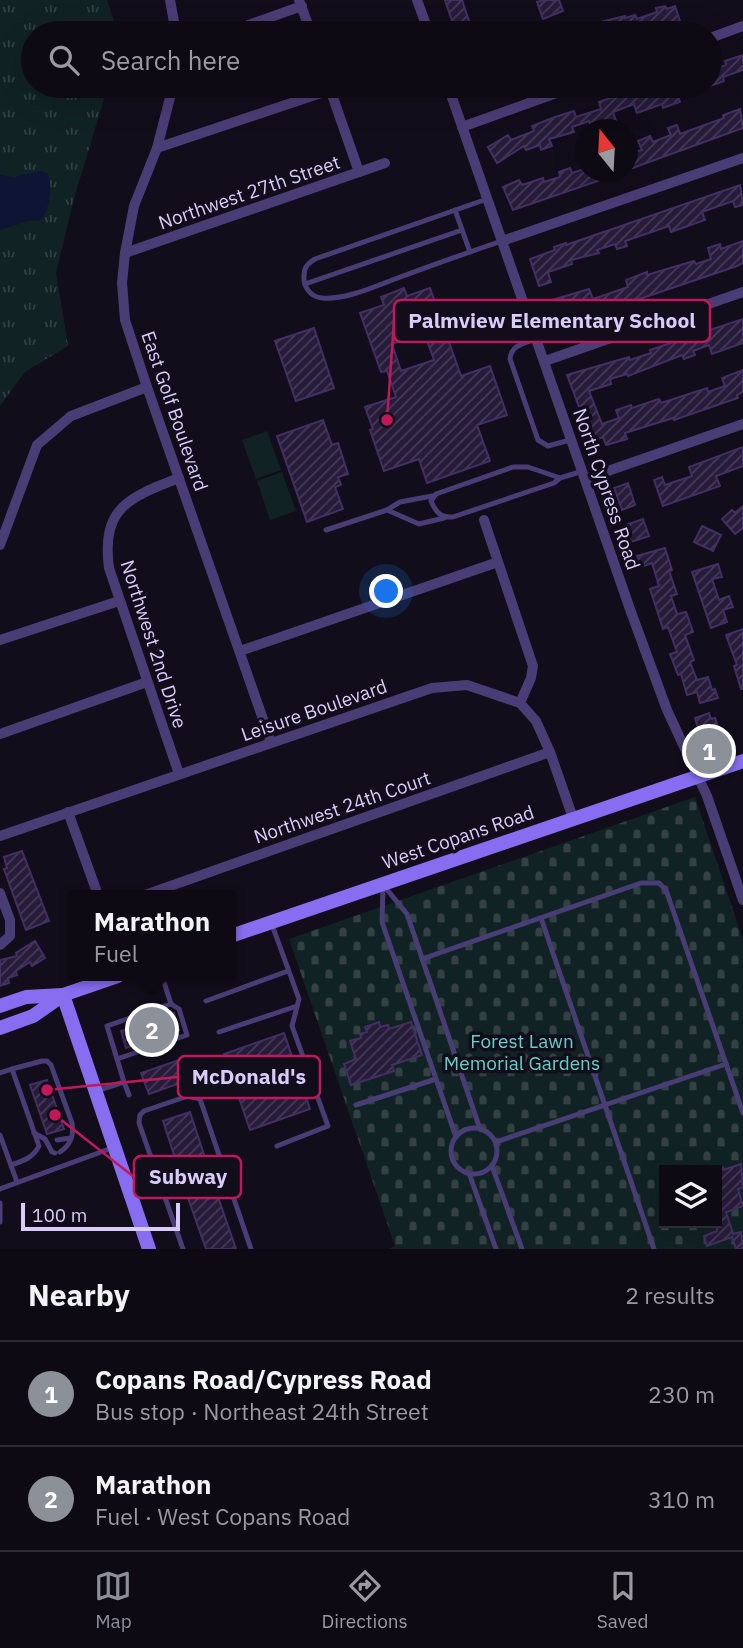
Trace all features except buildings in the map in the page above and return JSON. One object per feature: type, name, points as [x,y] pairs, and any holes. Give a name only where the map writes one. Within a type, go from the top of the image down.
[{"type":"main road","name":"West Copans Road","points":[[236,934],[743,761]]},
{"type":"main road","points":[[0,1028],[33,1016],[63,995],[104,981]]},
{"type":"main road","points":[[0,1006],[26,997],[63,995]]},
{"type":"main road","points":[[63,995],[149,1249]]},
{"type":"street","points":[[170,0],[174,21]]},
{"type":"street","points":[[418,0],[425,21]]},
{"type":"street","points":[[256,21],[301,3],[307,21]]},
{"type":"street","points":[[722,34],[743,26]]},
{"type":"street","name":"East Golf Boulevard","points":[[170,98],[157,148],[134,206],[122,283],[125,320],[271,743]]},
{"type":"street","points":[[157,148],[301,98]]},
{"type":"street","points":[[333,98],[359,172]]},
{"type":"street","name":"North Cypress Road","points":[[452,98],[667,710],[699,775],[742,893]]},
{"type":"street","points":[[462,127],[543,98]]},
{"type":"street","points":[[502,241],[743,158]]},
{"type":"street","name":"Northwest 27th Street","points":[[125,253],[385,163]]},
{"type":"street","points":[[545,361],[743,292]]},
{"type":"street","points":[[0,545],[37,445],[71,416],[147,387]]},
{"type":"street","points":[[584,475],[743,424]]},
{"type":"street","name":"Northwest 2nd Drive","points":[[179,478],[142,492],[127,503],[113,520],[106,545],[108,568],[179,774]]},
{"type":"street","points":[[484,520],[533,666],[520,703],[536,721],[573,818]]},
{"type":"street","points":[[240,651],[498,562]]},
{"type":"street","points":[[0,640],[120,601]]},
{"type":"street","points":[[0,734],[147,682]]},
{"type":"street","name":"Leisure Boulevard","points":[[0,836],[432,688],[467,685],[520,703]]},
{"type":"street","name":"Northwest 24th Court","points":[[159,890],[550,752]]},
{"type":"street","points":[[68,813],[96,890]]},
{"type":"street","points":[[0,893],[10,920],[10,936],[0,945]]},
{"type":"lane","points":[[487,199],[315,259],[308,263],[305,284],[313,296],[334,298],[502,241]]},
{"type":"lane","points":[[455,210],[470,252]]},
{"type":"lane","points":[[305,284],[462,230]]},
{"type":"lane","points":[[537,338],[514,348],[510,359],[538,440],[548,446],[572,439]]},
{"type":"lane","points":[[326,530],[387,510],[400,502],[432,496],[513,467],[528,467],[560,478],[584,475]]},
{"type":"lane","points":[[536,488],[540,471]]},
{"type":"lane","points":[[387,510],[419,524],[558,482],[560,478]]},
{"type":"lane","points":[[432,496],[434,508],[446,518]]},
{"type":"lane","points":[[422,959],[641,883],[659,883],[666,890],[743,1113]]},
{"type":"lane","points":[[383,884],[407,914],[480,1129]]},
{"type":"lane","points":[[383,884],[382,922],[456,1138]]},
{"type":"lane","points":[[541,918],[654,1249]]},
{"type":"lane","points":[[271,922],[299,999],[292,1026],[328,1126],[277,1146]]},
{"type":"lane","points":[[206,1001],[288,971]]},
{"type":"lane","points":[[117,1059],[187,1035],[179,1009],[171,1004],[164,981]]},
{"type":"lane","points":[[129,1095],[107,1026],[171,1004]]},
{"type":"lane","points":[[219,1032],[297,1006]]},
{"type":"lane","points":[[0,1073],[41,1061],[47,1061],[51,1065],[72,1123],[73,1137],[68,1147],[57,1153],[52,1152],[45,1139]]},
{"type":"lane","points":[[496,1142],[726,1063]]},
{"type":"lane","points":[[11,1165],[35,1154],[39,1146],[12,1069]]},
{"type":"lane","points":[[356,1105],[436,1079]]},
{"type":"lane","points":[[96,1091],[124,1082]]},
{"type":"lane","points":[[183,1249],[139,1123],[140,1115],[144,1111],[188,1096],[200,1099],[251,1249]]},
{"type":"lane","points":[[480,1129],[486,1131],[496,1142],[497,1157],[492,1166],[482,1173],[469,1173],[460,1169],[452,1156],[452,1148],[456,1138],[465,1130],[480,1129]]},
{"type":"lane","points":[[34,1133],[45,1139],[73,1137]]},
{"type":"lane","points":[[0,1135],[17,1182]]},
{"type":"lane","points":[[0,1189],[115,1147]]},
{"type":"lane","points":[[492,1166],[522,1249]]},
{"type":"lane","points":[[469,1173],[496,1249]]},
{"type":"lane","points":[[129,1190],[159,1180]]},
{"type":"lane","points":[[0,1203],[0,1222]]},
{"type":"green space","points":[[0,0],[107,0],[114,21],[21,21],[21,98],[104,98],[74,198],[56,273],[68,346],[25,372],[0,406]]},
{"type":"green space","points":[[267,431],[281,470],[256,479],[242,440]]},
{"type":"green space","points":[[282,472],[296,511],[270,520],[257,481]]},
{"type":"green space","name":"Forest Lawn Memorial Gardens","points":[[695,797],[743,940],[743,1249],[389,1249],[395,1246],[289,939]]},
{"type":"water","points":[[41,171],[47,173],[50,190],[49,203],[42,220],[28,221],[0,230],[0,175],[15,177]]},
{"type":"place","name":"Palmview Elementary School","points":[[387,420]]},
{"type":"place","name":"Copans Road/Cypress Road","points":[[709,751]]},
{"type":"place","name":"Marathon","points":[[152,1030]]},
{"type":"place","name":"McDonald's","points":[[47,1090]]},
{"type":"place","name":"Subway","points":[[55,1115]]}]
